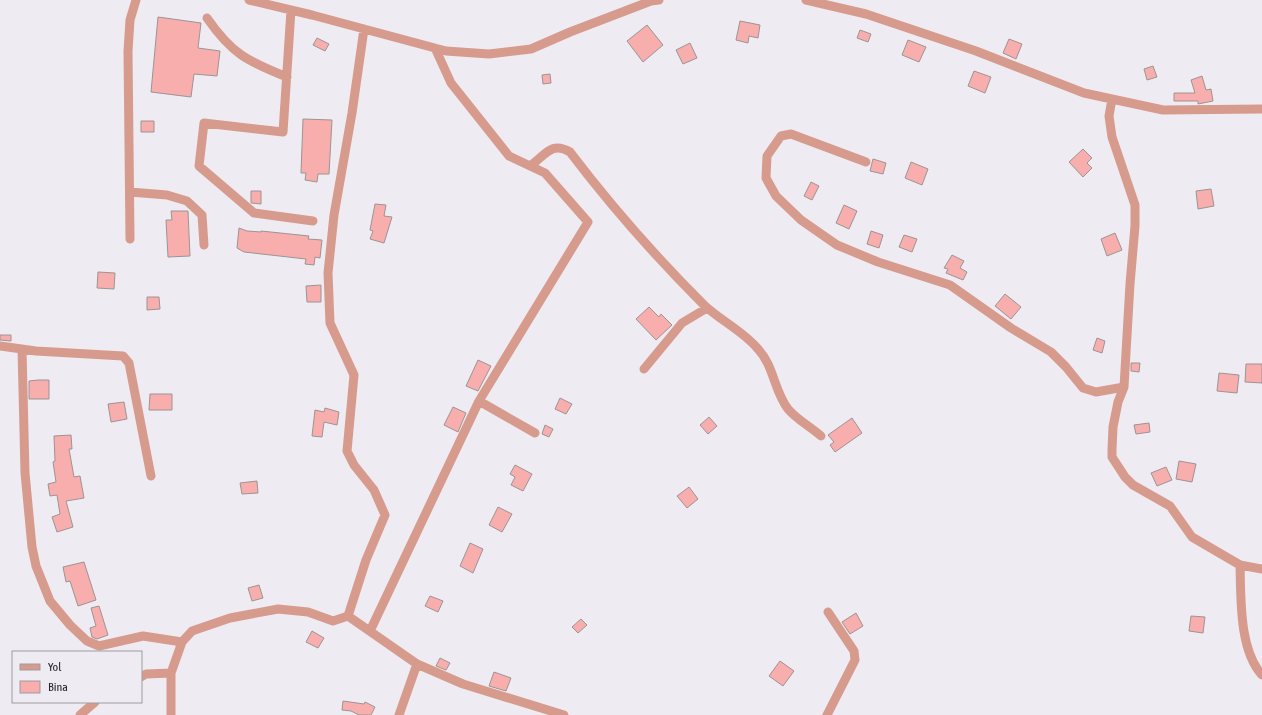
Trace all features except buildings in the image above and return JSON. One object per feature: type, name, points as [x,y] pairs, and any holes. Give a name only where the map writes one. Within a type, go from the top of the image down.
[{"type":"street","points":[[130,239],[128,51],[130,20],[136,0]]},
{"type":"street","points":[[249,0],[446,51],[489,54],[531,49],[570,32],[651,1],[659,0]]},
{"type":"street","points":[[806,0],[866,14],[976,51],[1084,93],[1163,110],[1262,109]]},
{"type":"street","points":[[291,10],[283,132],[204,123],[199,166],[254,213],[313,221]]},
{"type":"street","points":[[207,18],[232,49],[256,64],[286,76]]},
{"type":"street","points":[[348,616],[366,560],[386,516],[374,490],[354,465],[347,451],[354,374],[330,323],[328,272],[334,214],[352,113],[364,29]]},
{"type":"street","points":[[370,631],[479,401],[588,222],[545,173],[509,156],[451,83],[435,48]]},
{"type":"street","points":[[1112,99],[1109,116],[1112,137],[1135,205],[1136,226],[1130,284],[1124,388],[1118,402],[1113,435],[1112,457],[1133,485],[1170,506],[1192,537],[1240,565],[1262,569]]},
{"type":"street","points":[[866,162],[791,134],[781,136],[767,156],[766,178],[776,196],[801,220],[837,245],[878,262],[950,285],[1010,328],[1051,352],[1066,367],[1083,388],[1096,392],[1124,388]]},
{"type":"street","points":[[530,166],[552,148],[560,147],[570,152],[615,208],[674,275],[708,308],[747,336],[760,351],[770,368],[788,409],[821,436]]},
{"type":"street","points":[[130,192],[167,195],[188,201],[202,215],[204,245]]},
{"type":"street","points":[[644,368],[682,323],[708,308]]},
{"type":"street","points":[[0,346],[22,349],[123,356],[129,363],[151,476]]},
{"type":"street","points":[[22,349],[25,474],[32,547],[36,566],[50,601],[70,625],[87,641],[99,646],[143,636],[182,642]]},
{"type":"street","points":[[479,401],[535,433]]},
{"type":"street","points":[[1240,565],[1245,637],[1254,666],[1262,675]]},
{"type":"street","points":[[171,715],[172,673],[182,642],[192,631],[230,618],[278,609],[308,612],[333,621],[348,616]]},
{"type":"street","points":[[827,715],[856,660],[854,651],[828,612]]},
{"type":"street","points":[[348,616],[417,664],[463,684],[564,715]]},
{"type":"street","points":[[399,715],[417,664]]},
{"type":"street","points":[[142,676],[146,674],[172,673]]},
{"type":"street","points":[[80,715],[94,703]]}]
